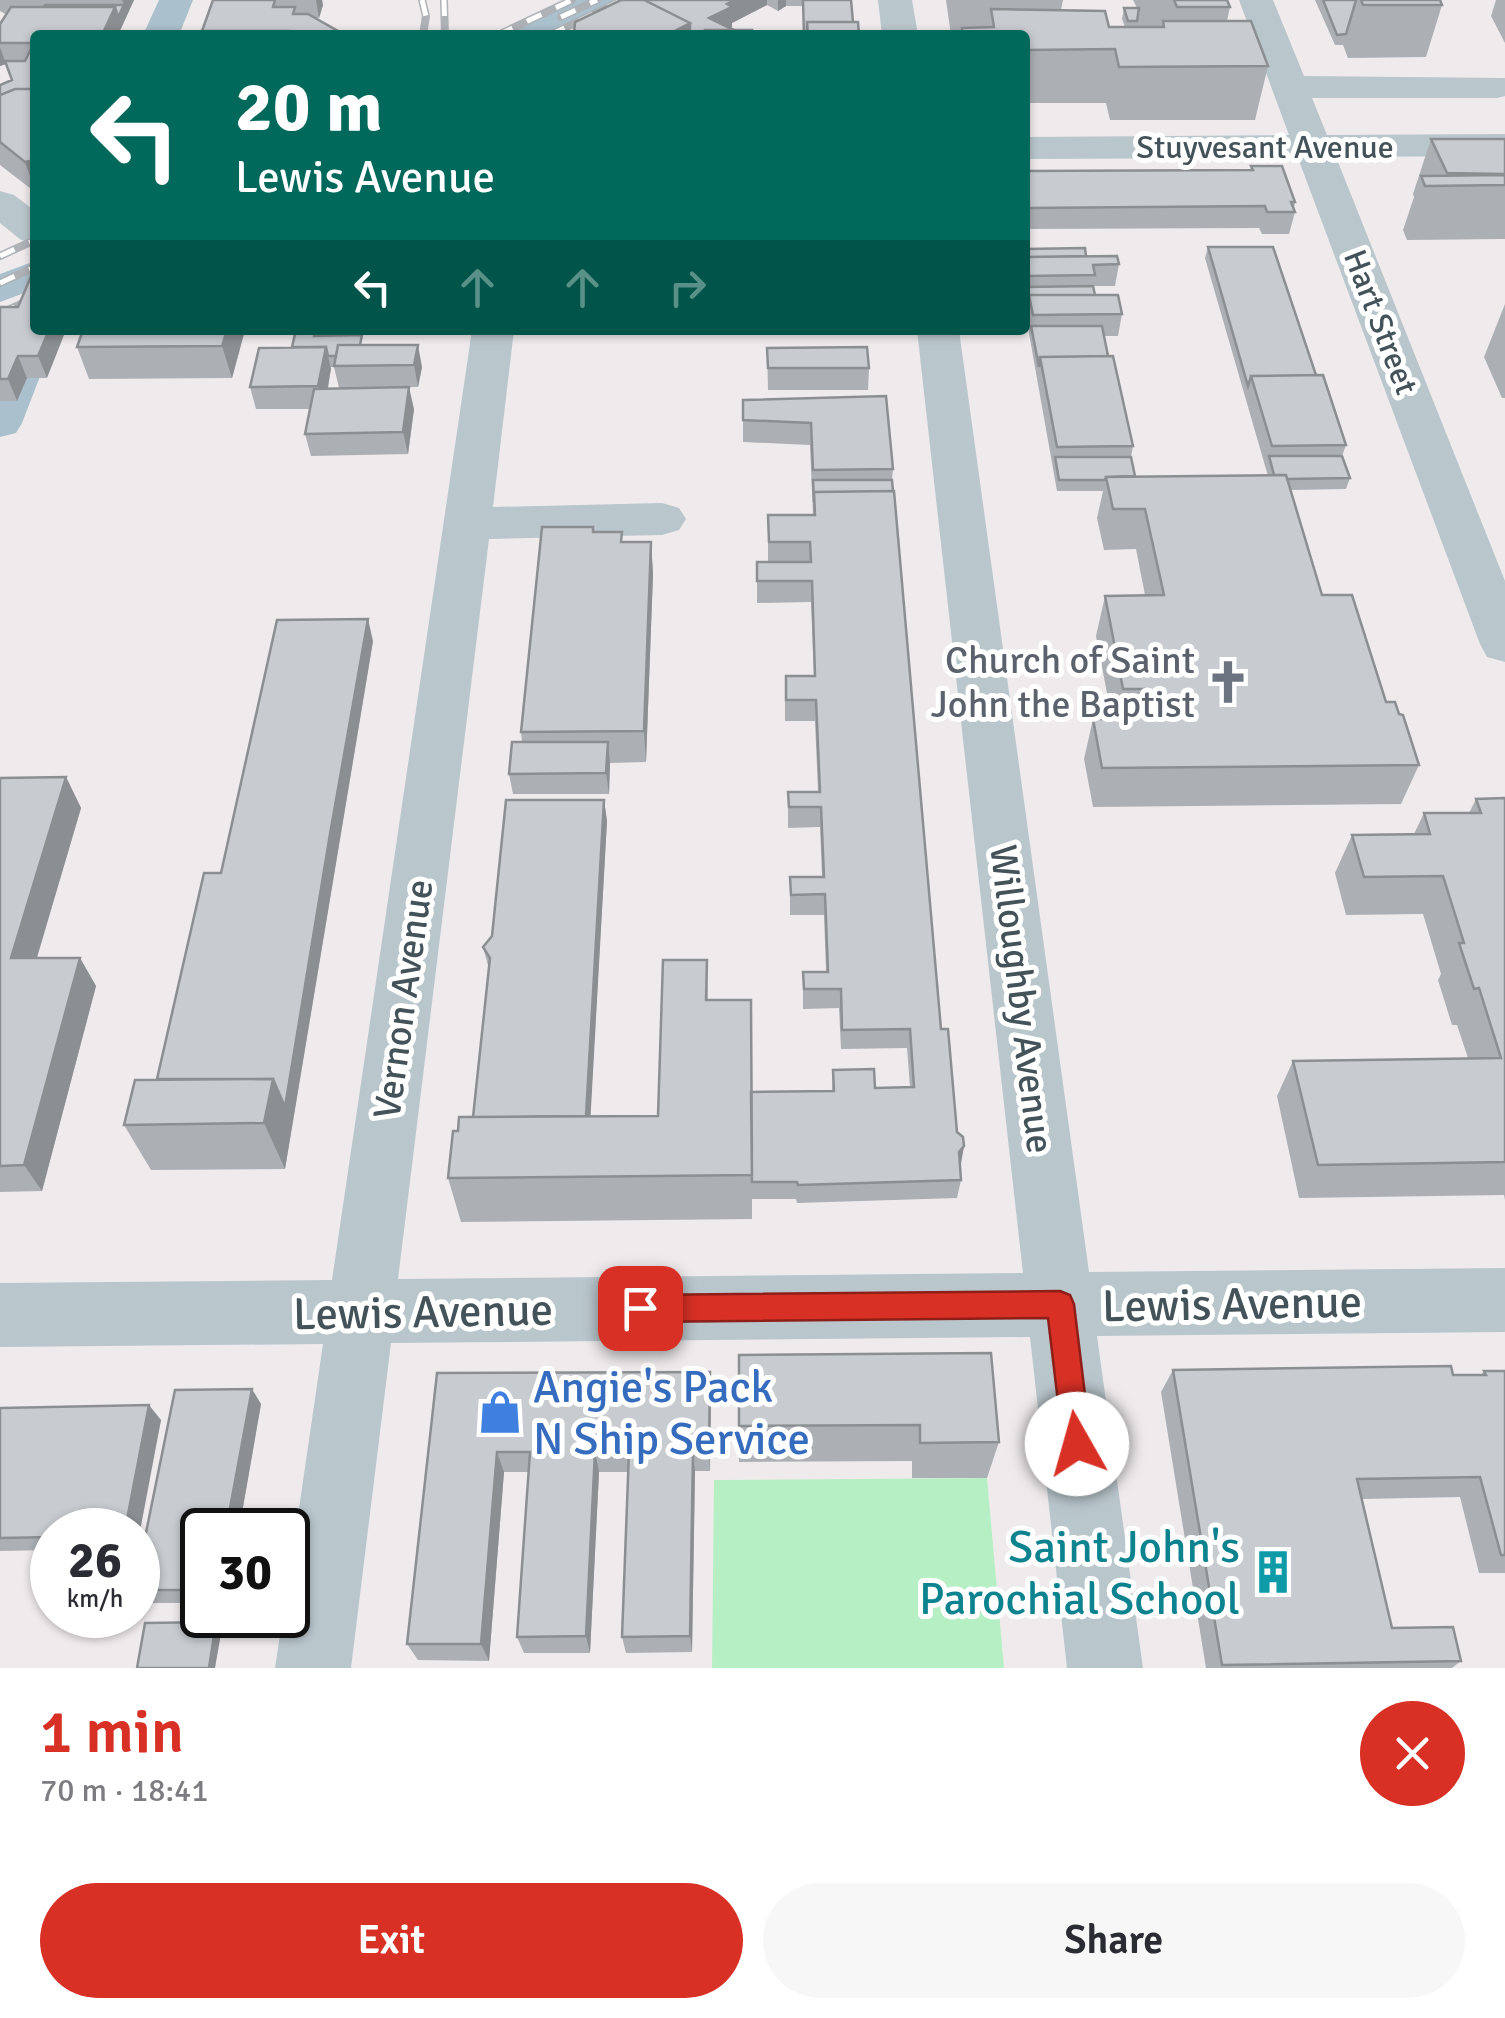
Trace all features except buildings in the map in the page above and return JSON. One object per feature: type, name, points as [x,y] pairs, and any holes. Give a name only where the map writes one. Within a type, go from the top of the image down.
[{"type":"main road","points":[[163,30],[176,0]]},
{"type":"main road","points":[[542,30],[598,0]]},
{"type":"main road","points":[[0,290],[30,275]]},
{"type":"main road","points":[[0,423],[35,335]]},
{"type":"street","points":[[896,0],[899,30]]},
{"type":"street","name":"Hart Street","points":[[1256,0],[1505,644]]},
{"type":"street","points":[[1290,87],[1497,87]]},
{"type":"street","name":"Stuyvesant Avenue","points":[[1030,148],[1505,145]]},
{"type":"street","points":[[0,203],[30,227]]},
{"type":"street","name":"Vernon Avenue","points":[[313,1668],[491,335]]},
{"type":"street","name":"Willoughby Avenue","points":[[939,335],[1105,1668]]},
{"type":"street","points":[[467,524],[662,519]]},
{"type":"street","name":"Lewis Avenue","points":[[0,1315],[1505,1300]]},
{"type":"green space","points":[[987,1478],[1004,1668],[712,1668],[714,1480]]},
{"type":"railway","points":[[422,0],[426,16],[424,30]]},
{"type":"railway","points":[[444,0],[445,30]]},
{"type":"railway","points":[[509,30],[572,0]]},
{"type":"railway","points":[[561,17],[597,0]]},
{"type":"railway","points":[[560,30],[623,0]]},
{"type":"railway","points":[[0,256],[30,242]]},
{"type":"railway","points":[[0,283],[30,269]]},
{"type":"railway","points":[[0,314],[30,299]]},
{"type":"place","name":"Church of Saint John the Baptist","points":[[1228,682]]},
{"type":"place","name":"Angie's Pack N Ship Service","points":[[500,1412]]},
{"type":"place","name":"Saint John's Parochial School","points":[[1273,1572]]},
{"type":"route","points":[[640,1308],[1060,1304],[1077,1444]]}]
